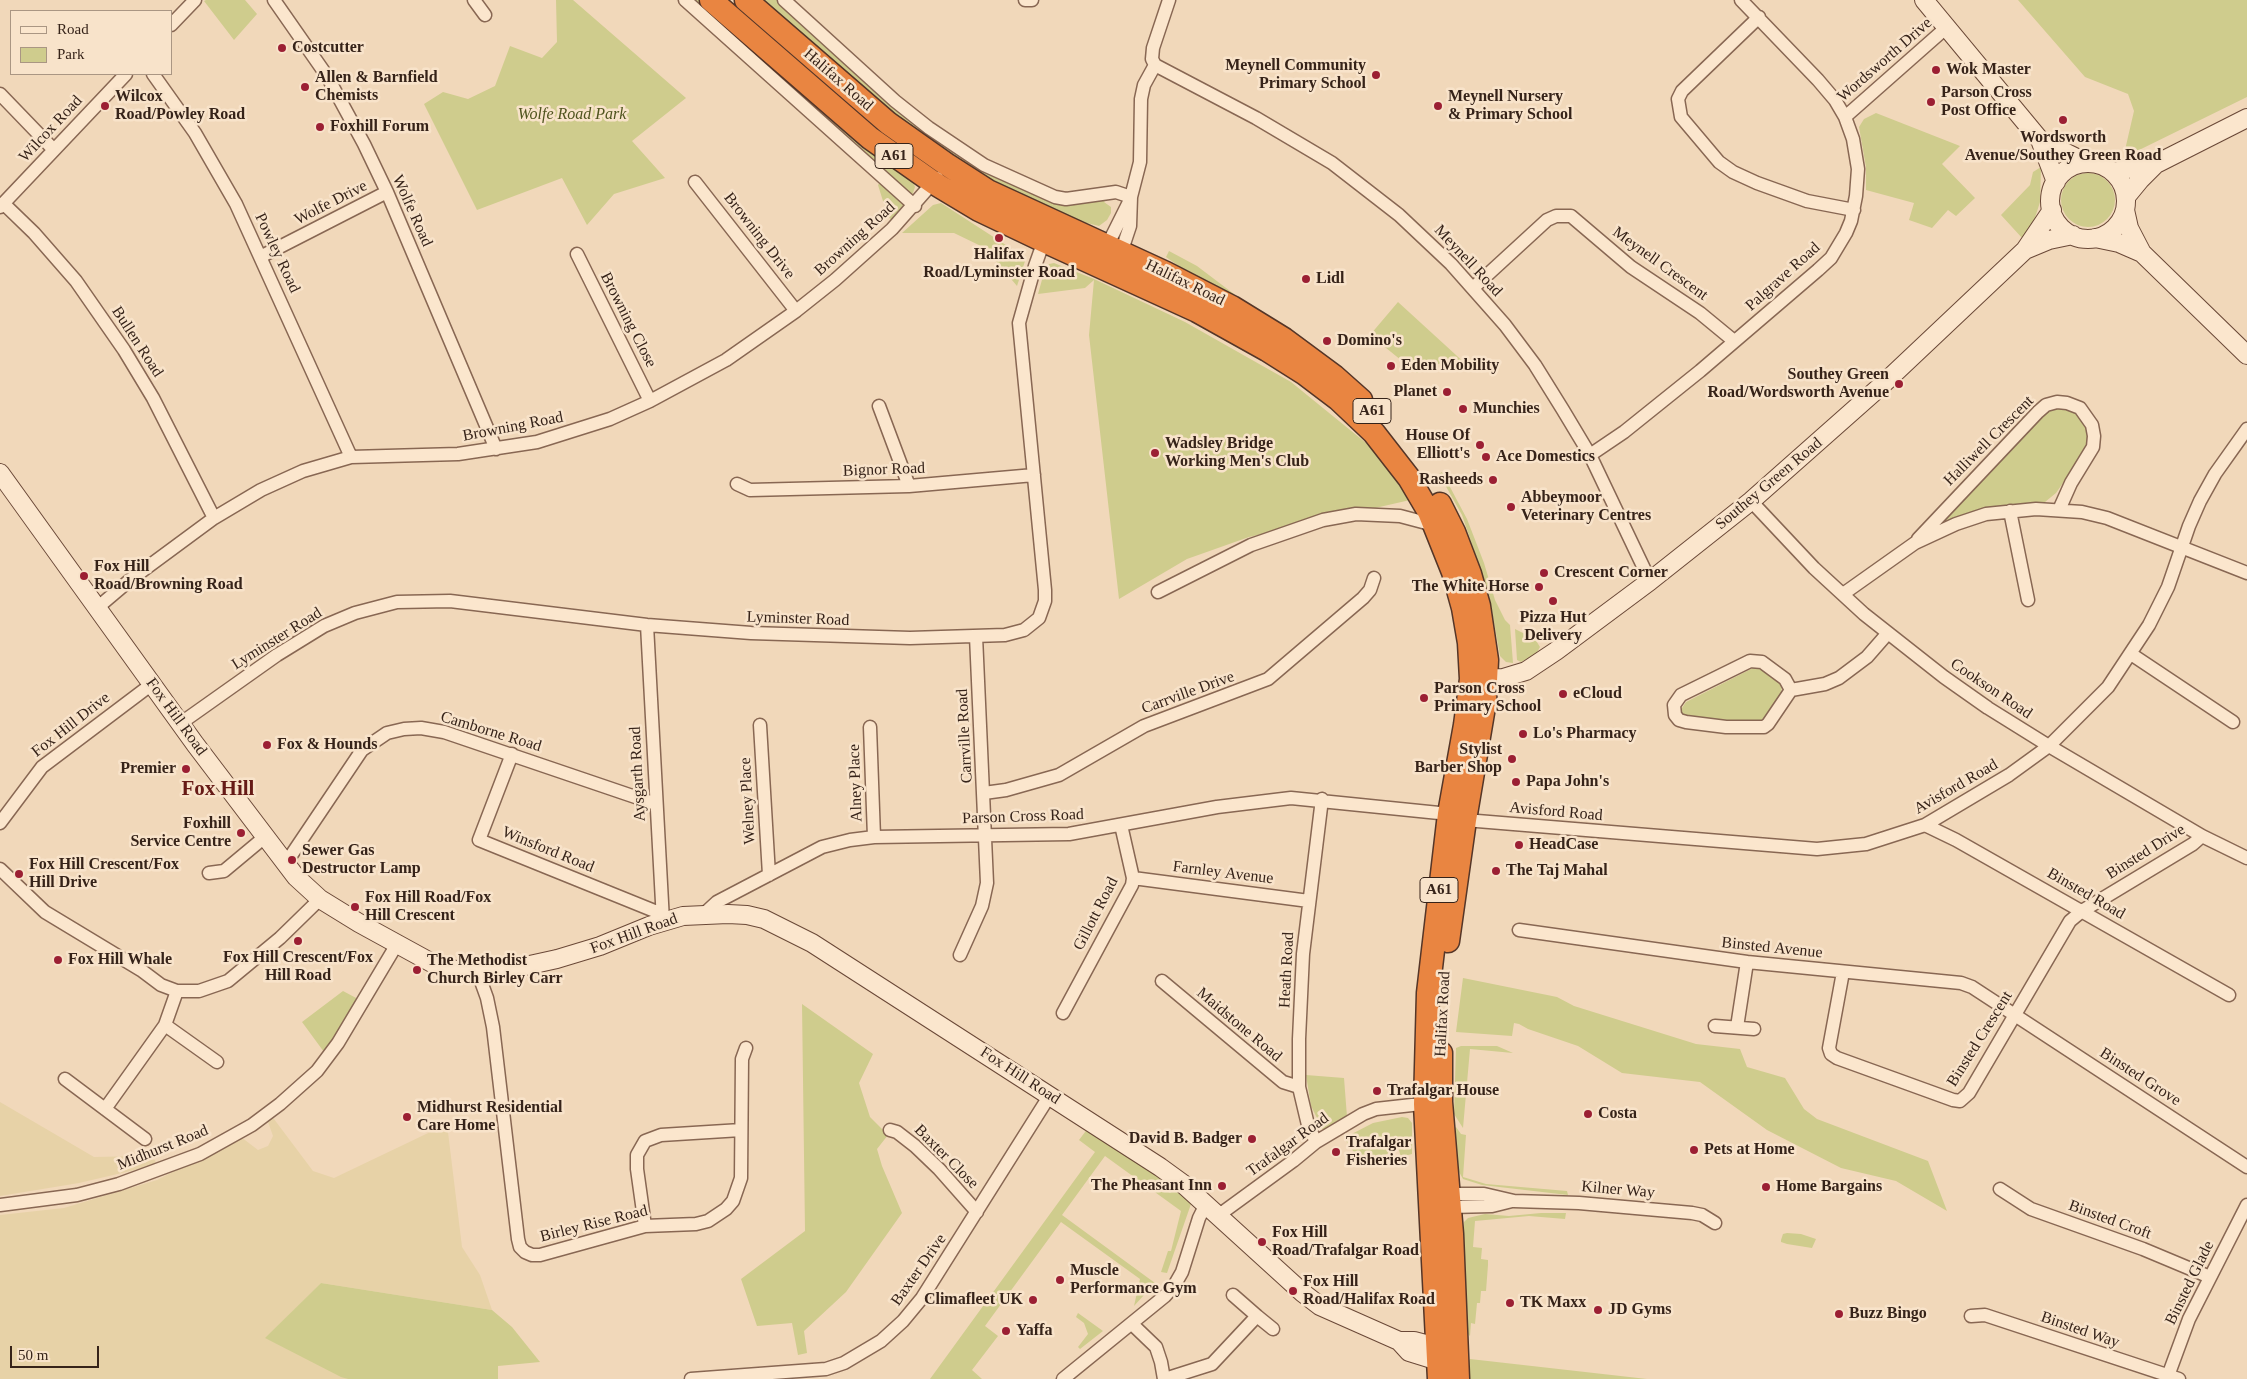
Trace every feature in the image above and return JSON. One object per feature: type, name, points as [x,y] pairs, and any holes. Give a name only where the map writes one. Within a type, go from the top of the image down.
[{"type":"highway","name":"Halifax Road","points":[[711,0],[870,138],[934,183],[979,210],[1114,249],[1232,307],[1284,339],[1349,388],[1384,423],[1424,475],[1454,532],[1470,574],[1479,606],[1486,651],[1465,726],[1457,817],[1428,993],[1433,1103],[1443,1200],[1442,1359]]},
{"type":"highway","name":"Halifax Road","points":[[746,0],[888,124],[946,164],[1105,269],[1225,326],[1305,374],[1338,399],[1374,433],[1418,492],[1434,525],[1452,572],[1463,608],[1469,643],[1479,679]]},
{"type":"highway","points":[[1105,269],[1105,256],[1114,249]]},
{"type":"highway","name":"A61","points":[[1442,1359],[1458,1379]]},
{"type":"street","points":[[172,24],[195,0]]},
{"type":"street","name":"Wolfe Road","points":[[274,0],[332,84],[387,192],[496,449]]},
{"type":"street","points":[[474,0],[485,15]]},
{"type":"street","points":[[685,0],[914,206]]},
{"type":"street","name":"Halifax Road","points":[[784,0],[895,101],[929,128],[984,165],[1055,197],[1066,199],[1116,192],[1131,197]]},
{"type":"street","points":[[1024,0],[1032,0]]},
{"type":"street","points":[[1114,249],[1140,162],[1141,99],[1144,85],[1155,65],[1152,59],[1153,48],[1168,0]]},
{"type":"street","name":"Palgrave Road","points":[[1590,455],[1649,413],[1831,258],[1846,233],[1854,210],[1858,169],[1853,139],[1845,117],[1835,100],[1818,80],[1741,0]]},
{"type":"street","points":[[1924,0],[2040,140],[2056,182]]},
{"type":"street","points":[[1759,18],[1682,92],[1678,99],[1681,117],[1719,162],[1733,172],[1807,201],[1854,210]]},
{"type":"street","name":"Wordsworth Drive","points":[[1845,117],[1947,27]]},
{"type":"street","name":"Meynell Road","points":[[1155,65],[1256,118],[1332,163],[1406,221],[1451,264],[1505,326],[1535,366],[1590,455],[1650,581]]},
{"type":"street","name":"Wilcox Road","points":[[2,205],[125,75]]},
{"type":"street","name":"Powley Road","points":[[154,75],[214,163],[262,256],[351,457]]},
{"type":"street","points":[[0,94],[54,150]]},
{"type":"street","points":[[2113,172],[2158,163],[2247,118]]},
{"type":"street","points":[[2040,140],[2087,163],[2105,167],[2113,172],[2124,188],[2129,228],[2142,253],[2247,356]]},
{"type":"street","points":[[2087,163],[2074,166],[2064,172],[2056,182],[2051,198],[2052,210],[2056,221],[2063,229],[2073,235],[2119,243],[2142,253]]},
{"type":"street","points":[[2095,238],[2105,235],[2114,229],[2140,180],[2158,163]]},
{"type":"street","name":"Browning Road","points":[[98,608],[130,580],[214,518],[282,478],[351,457],[458,454],[537,442],[572,432],[650,401],[726,360],[796,310],[867,253],[914,206],[934,183],[946,164]]},
{"type":"street","name":"Browning Drive","points":[[695,182],[796,310]]},
{"type":"street","name":"Wolfe Drive","points":[[262,256],[387,192]]},
{"type":"street","name":"Bullen Road","points":[[2,205],[56,257],[104,320],[153,398],[214,518]]},
{"type":"street","name":"Southey Green Road","points":[[1479,679],[1519,674],[1526,671],[1650,581],[1750,501],[1882,385],[2025,250],[2052,210]]},
{"type":"street","name":"Meynell Crescent","points":[[1473,288],[1547,220],[1563,215],[1571,216],[1632,267],[1700,313],[1734,342]]},
{"type":"street","name":"Lyminster Road","points":[[181,723],[302,638],[324,626],[355,613],[383,605],[421,600],[450,601],[647,625],[751,633],[847,637],[976,636],[1005,635],[1024,630],[1039,618],[1043,609],[1045,590],[1019,323],[1026,292],[1048,231]]},
{"type":"street","name":"Southey Green Road","points":[[2025,250],[2049,240],[2073,235]]},
{"type":"street","name":"Browning Close","points":[[577,254],[650,401]]},
{"type":"street","name":"Halliwell Crescent","points":[[1915,543],[2038,412],[2046,405],[2057,402],[2067,403],[2080,408],[2092,425],[2094,436],[2093,447],[2071,483],[2059,510]]},
{"type":"street","points":[[879,406],[909,486]]},
{"type":"street","name":"Avisford Road","points":[[1457,817],[1817,849],[1866,844],[1925,825],[1987,788],[2048,746],[2108,687],[2150,625],[2168,587],[2189,526],[2200,501],[2220,467],[2247,429]]},
{"type":"street","name":"Fox Hill Road","points":[[0,473],[152,684],[296,877],[320,899],[432,963],[449,969],[478,973],[524,967],[574,955],[663,918],[704,913],[747,915],[785,928],[812,943],[1160,1167],[1212,1210],[1296,1287],[1320,1306],[1399,1342],[1414,1341],[1442,1359]]},
{"type":"street","name":"Bignor Road","points":[[737,484],[750,490],[909,486],[1034,475]]},
{"type":"street","points":[[1400,516],[1414,504],[1418,492]]},
{"type":"street","name":"Cookson Road","points":[[1750,501],[1784,538],[1843,594],[1888,633],[1988,708],[2048,746],[2202,836],[2247,858]]},
{"type":"street","name":"Halliwell Crescent","points":[[1843,594],[1915,543],[1956,524],[1986,514],[2010,511],[2059,510],[2082,512],[2108,518],[2183,546],[2247,573]]},
{"type":"street","points":[[2010,511],[2028,600]]},
{"type":"street","points":[[1158,592],[1252,545],[1323,520],[1356,514],[1400,516],[1434,525]]},
{"type":"street","name":"Carrville Drive","points":[[984,793],[1006,790],[1058,775],[1144,726],[1268,679],[1363,598],[1370,590],[1374,578]]},
{"type":"street","name":"Aysgarth Road","points":[[647,625],[663,918]]},
{"type":"street","points":[[1791,690],[1785,679],[1762,662],[1750,661],[1681,695],[1674,705],[1675,715],[1679,720],[1686,722],[1758,729],[1768,724],[1791,690],[1825,684],[1839,678],[1867,656],[1888,633]]},
{"type":"street","name":"Carrville Road","points":[[960,955],[987,892],[976,636]]},
{"type":"street","points":[[2131,654],[2233,722]]},
{"type":"street","name":"Fox Hill Drive","points":[[0,823],[42,767],[152,684]]},
{"type":"street","name":"Welney Place","points":[[760,725],[768,875]]},
{"type":"street","name":"Alney Place","points":[[870,727],[874,837]]},
{"type":"street","name":"Camborne Road","points":[[286,863],[362,750],[387,733],[404,729],[422,728],[444,732],[656,804]]},
{"type":"street","name":"Winsford Road","points":[[512,754],[479,840],[663,918]]},
{"type":"street","name":"Parson Cross Road","points":[[704,913],[717,902],[828,845],[874,837],[1069,834],[1260,800],[1291,798],[1322,799],[1457,817]]},
{"type":"street","name":"Heath Road","points":[[1316,1142],[1308,1125],[1299,1087],[1303,954],[1322,799]]},
{"type":"street","name":"Gillott Road","points":[[1063,1013],[1129,893],[1133,878],[1121,825]]},
{"type":"street","name":"Binsted Road","points":[[1925,825],[1956,840],[2229,995]]},
{"type":"street","points":[[210,873],[224,871],[266,836]]},
{"type":"street","name":"Binsted Drive","points":[[2082,911],[2193,844],[2202,836]]},
{"type":"street","points":[[0,869],[44,912],[141,970],[161,985],[177,991],[199,991],[228,981],[280,938],[320,899]]},
{"type":"street","name":"Farnley Avenue","points":[[1133,878],[1309,901]]},
{"type":"street","name":"Binsted Crescent","points":[[1843,972],[1829,1048],[1832,1054],[1837,1058],[1960,1101],[1969,1093],[2070,921],[2082,911]]},
{"type":"street","name":"Binsted Avenue","points":[[1519,930],[1746,962],[1962,984],[1972,987],[2014,1015]]},
{"type":"street","name":"Midhurst Road","points":[[0,1205],[77,1195],[119,1184],[200,1154],[252,1125],[280,1104],[317,1071],[338,1043],[397,944]]},
{"type":"street","points":[[1737,1027],[1746,962]]},
{"type":"street","name":"Birley Rise Road","points":[[478,973],[487,998],[493,1027],[520,1247],[525,1252],[540,1255],[645,1226],[696,1224],[708,1221],[726,1208],[733,1201],[741,1178],[742,1059],[746,1048]]},
{"type":"street","name":"Maidstone Road","points":[[1162,981],[1283,1082],[1299,1087]]},
{"type":"street","points":[[105,1109],[165,1025],[177,991]]},
{"type":"street","name":"Binsted Grove","points":[[2014,1015],[2247,1167]]},
{"type":"street","points":[[165,1025],[217,1062]]},
{"type":"street","points":[[1715,1026],[1754,1029]]},
{"type":"street","points":[[65,1079],[145,1139]]},
{"type":"street","name":"Baxter Drive","points":[[691,1379],[826,1370],[864,1353],[882,1341],[903,1321],[922,1298],[1050,1095]]},
{"type":"street","name":"Trafalgar Road","points":[[1212,1210],[1292,1161],[1316,1142],[1363,1114],[1376,1109],[1433,1103]]},
{"type":"street","points":[[645,1226],[637,1170],[637,1155],[645,1141],[661,1135],[741,1130]]},
{"type":"street","name":"Baxter Close","points":[[890,1130],[897,1132],[916,1146],[940,1169],[977,1212]]},
{"type":"street","name":"Binsted Croft","points":[[2000,1189],[2031,1208],[2144,1249],[2210,1277]]},
{"type":"street","name":"Kilner Way","points":[[1443,1200],[1484,1194],[1514,1200],[1579,1203],[1692,1213],[1702,1215],[1715,1224]]},
{"type":"street","name":"Binsted Glade","points":[[2173,1378],[2189,1319],[2247,1205]]},
{"type":"street","points":[[1063,1379],[1132,1324],[1174,1286],[1182,1272],[1199,1218],[1212,1210]]},
{"type":"street","points":[[1232,1295],[1273,1329]]},
{"type":"street","name":"Binsted Way","points":[[1971,1316],[1985,1315],[2173,1378]]},
{"type":"street","points":[[1132,1324],[1156,1347],[1164,1379],[1212,1364],[1257,1316]]},
{"type":"shaded area","points":[[0,1102],[94,1157],[139,1156],[155,1160],[156,1165],[79,1183],[0,1196]]},
{"type":"shaded area","points":[[271,1115],[313,1171],[334,1178],[447,1124],[462,1247],[480,1275],[492,1310],[321,1283],[266,1338],[348,1379],[0,1379],[0,1215],[64,1208],[157,1180],[241,1137],[258,1150],[268,1146],[273,1136],[267,1119]]},
{"type":"green space","points":[[245,0],[257,14],[234,40],[204,1]]},
{"type":"green space","name":"Wolfe Road Park","points":[[556,0],[573,0],[686,98],[632,141],[665,178],[614,194],[587,225],[562,178],[477,210],[424,104],[443,92],[468,99],[495,86],[510,46],[542,58],[557,42]]},
{"type":"green space","points":[[693,0],[703,0],[912,180],[915,187],[913,193],[891,220],[887,214],[878,185],[886,174]]},
{"type":"green space","points":[[758,0],[780,0],[886,97],[1031,190],[1070,205],[1108,198],[1104,202],[1111,207],[1111,213],[1107,220],[1099,226],[1087,223],[1085,227],[943,156]]},
{"type":"green space","points":[[2018,0],[2247,0],[2247,97],[2133,153],[2125,150],[2134,111],[2128,94],[2085,77]]},
{"type":"green space","points":[[1876,113],[1960,146],[1942,164],[1975,198],[1956,216],[1948,210],[1932,228],[1909,220],[1914,203],[1866,190],[1866,167],[1859,127],[1864,119]]},
{"type":"green space","points":[[2041,167],[2040,202],[2033,224],[2023,239],[2001,215],[2030,185],[2033,172]]},
{"type":"green space","points":[[2083,173],[2093,173],[2103,177],[2111,185],[2115,200],[2111,215],[2103,223],[2093,227],[2083,227],[2073,223],[2065,215],[2061,205],[2061,195],[2065,185],[2073,177]]},
{"type":"green space","points":[[941,203],[1026,258],[1017,286],[985,248],[954,233],[902,233],[933,205]]},
{"type":"green space","points":[[1169,251],[1197,266],[1234,294],[1232,298],[1197,279],[1166,257]]},
{"type":"green space","points":[[1054,263],[1094,279],[1185,322],[1291,382],[1371,447],[1410,500],[1249,537],[1187,559],[1119,599],[1089,335],[1094,280],[1085,288],[1038,294],[1045,269],[1049,264]]},
{"type":"green space","points":[[1398,302],[1468,366],[1443,363],[1425,367],[1417,373],[1370,335]]},
{"type":"green space","points":[[2062,408],[2074,412],[2085,422],[2089,436],[2087,448],[2056,493],[2045,502],[1993,507],[1941,525],[1939,522],[2040,416],[2052,409]]},
{"type":"green space","points":[[1442,472],[1467,519],[1484,563],[1495,600],[1505,620],[1510,625],[1513,663],[1506,662],[1500,656],[1489,594],[1462,515],[1439,474]]},
{"type":"green space","points":[[1515,629],[1535,639],[1540,647],[1536,654],[1521,662],[1517,660]]},
{"type":"green space","points":[[1753,668],[1761,668],[1782,682],[1781,699],[1765,722],[1757,725],[1688,718],[1682,714],[1682,708],[1686,702]]},
{"type":"green space","points":[[1463,978],[1557,997],[1574,1006],[1696,1044],[1740,1049],[1747,1067],[1785,1078],[1804,1109],[1817,1119],[1928,1161],[1947,1211],[1896,1181],[1841,1168],[1767,1130],[1700,1082],[1622,1073],[1578,1046],[1528,1029],[1519,1024],[1514,1023],[1512,1036],[1456,1032]]},
{"type":"green space","points":[[343,991],[358,999],[324,1052],[302,1022]]},
{"type":"green space","points":[[802,1004],[873,1054],[859,1083],[870,1117],[888,1135],[877,1149],[882,1166],[902,1213],[846,1292],[804,1331],[807,1353],[798,1355],[792,1323],[757,1326],[741,1279],[805,1231]]},
{"type":"green space","points":[[1461,1046],[1497,1046],[1513,1053],[1470,1049],[1463,1128],[1454,1114],[1456,1048]]},
{"type":"green space","points":[[1306,1075],[1344,1078],[1347,1117],[1323,1130],[1311,1106]]},
{"type":"green space","points":[[1402,1117],[1408,1118],[1412,1123],[1412,1154],[1401,1157],[1398,1147],[1368,1166],[1358,1158],[1344,1138],[1373,1123]]},
{"type":"green space","points":[[1456,1127],[1461,1134],[1466,1135],[1463,1177],[1486,1184],[1567,1191],[1568,1195],[1482,1185],[1463,1179],[1458,1170]]},
{"type":"green space","points":[[1088,1128],[1138,1158],[1190,1200],[1191,1204],[1167,1273],[1161,1272],[1168,1251],[1171,1251],[1181,1211],[1105,1156],[1062,1215],[1155,1283],[1134,1306],[1140,1279],[1061,1222],[985,1326],[998,1336],[972,1370],[982,1379],[930,1379],[1095,1152],[1079,1140]]},
{"type":"green space","points":[[1566,1213],[1565,1219],[1529,1216],[1475,1221],[1473,1247],[1482,1248],[1481,1259],[1488,1260],[1488,1265],[1486,1291],[1481,1291],[1480,1303],[1477,1303],[1475,1324],[1471,1323],[1470,1336],[1464,1330],[1464,1222],[1468,1218],[1485,1214],[1509,1216]]},
{"type":"green space","points":[[1783,1234],[1801,1234],[1816,1239],[1812,1248],[1781,1242]]},
{"type":"green space","points":[[321,1283],[492,1310],[512,1327],[540,1362],[498,1366],[498,1379],[348,1379],[341,1377],[265,1338]]},
{"type":"green space","points":[[1078,1313],[1103,1331],[1080,1349],[1078,1347],[1088,1334],[1084,1323],[1076,1317]]},
{"type":"green space","points":[[1470,1359],[1647,1379],[1464,1379],[1463,1368]]},
{"type":"place","name":"Costcutter","points":[[282,48]]},
{"type":"place","name":"Wok Master","points":[[1936,70]]},
{"type":"place","name":"Meynell Community Primary School","points":[[1376,75]]},
{"type":"place","name":"Allen & Barnfield Chemists","points":[[305,87]]},
{"type":"place","name":"Parson Cross Post Office","points":[[1931,102]]},
{"type":"place","name":"Wilcox Road/Powley Road","points":[[105,106]]},
{"type":"place","name":"Meynell Nursery & Primary School","points":[[1438,106]]},
{"type":"place","name":"Wordsworth Avenue/Southey Green Road","points":[[2063,120]]},
{"type":"place","name":"Foxhill Forum","points":[[320,127]]},
{"type":"place","name":"Halifax Road/Lyminster Road","points":[[999,238]]},
{"type":"place","name":"Lidl","points":[[1306,279]]},
{"type":"place","name":"Domino's","points":[[1327,341]]},
{"type":"place","name":"Eden Mobility","points":[[1391,366]]},
{"type":"place","name":"Southey Green Road/Wordsworth Avenue","points":[[1899,384]]},
{"type":"place","name":"Planet","points":[[1447,392]]},
{"type":"place","name":"Munchies","points":[[1463,409]]},
{"type":"place","name":"House Of Elliott's","points":[[1480,445]]},
{"type":"place","name":"Wadsley Bridge Working Men's Club","points":[[1155,453]]},
{"type":"place","name":"Ace Domestics","points":[[1486,457]]},
{"type":"place","name":"Rasheeds","points":[[1493,480]]},
{"type":"place","name":"Abbeymoor Veterinary Centres","points":[[1511,507]]},
{"type":"place","name":"Crescent Corner","points":[[1544,573]]},
{"type":"place","name":"Fox Hill Road/Browning Road","points":[[84,576]]},
{"type":"place","name":"The White Horse","points":[[1539,587]]},
{"type":"place","name":"Pizza Hut Delivery","points":[[1553,601]]},
{"type":"place","name":"eCloud","points":[[1563,694]]},
{"type":"place","name":"Parson Cross Primary School","points":[[1424,698]]},
{"type":"place","name":"Lo's Pharmacy","points":[[1523,734]]},
{"type":"place","name":"Fox & Hounds","points":[[267,745]]},
{"type":"place","name":"Stylist Barber Shop","points":[[1512,759]]},
{"type":"place","name":"Premier","points":[[186,769]]},
{"type":"place","name":"Papa John's","points":[[1516,782]]},
{"type":"place","name":"Foxhill Service Centre","points":[[241,833]]},
{"type":"place","name":"HeadCase","points":[[1519,845]]},
{"type":"place","name":"Sewer Gas Destructor Lamp","points":[[292,860]]},
{"type":"place","name":"The Taj Mahal","points":[[1496,871]]},
{"type":"place","name":"Fox Hill Crescent/Fox Hill Drive","points":[[19,874]]},
{"type":"place","name":"Fox Hill Road/Fox Hill Crescent","points":[[355,907]]},
{"type":"place","name":"Fox Hill Crescent/Fox Hill Road","points":[[298,941]]},
{"type":"place","name":"Fox Hill Whale","points":[[58,960]]},
{"type":"place","name":"The Methodist Church Birley Carr","points":[[417,970]]},
{"type":"place","name":"Trafalgar House","points":[[1377,1091]]},
{"type":"place","name":"Costa","points":[[1588,1114]]},
{"type":"place","name":"Midhurst Residential Care Home","points":[[407,1117]]},
{"type":"place","name":"David B. Badger","points":[[1252,1139]]},
{"type":"place","name":"Pets at Home","points":[[1694,1150]]},
{"type":"place","name":"Trafalgar Fisheries","points":[[1336,1152]]},
{"type":"place","name":"The Pheasant Inn","points":[[1222,1186]]},
{"type":"place","name":"Home Bargains","points":[[1766,1187]]},
{"type":"place","name":"Fox Hill Road/Trafalgar Road","points":[[1262,1242]]},
{"type":"place","name":"Muscle Performance Gym","points":[[1060,1280]]},
{"type":"place","name":"Fox Hill Road/Halifax Road","points":[[1293,1291]]},
{"type":"place","name":"Climafleet UK","points":[[1033,1300]]},
{"type":"place","name":"TK Maxx","points":[[1510,1303]]},
{"type":"place","name":"JD Gyms","points":[[1598,1310]]},
{"type":"place","name":"Buzz Bingo","points":[[1839,1314]]},
{"type":"place","name":"Yaffa","points":[[1006,1331]]},
{"type":"district","name":"Fox Hill","points":[[218,790]]}]
